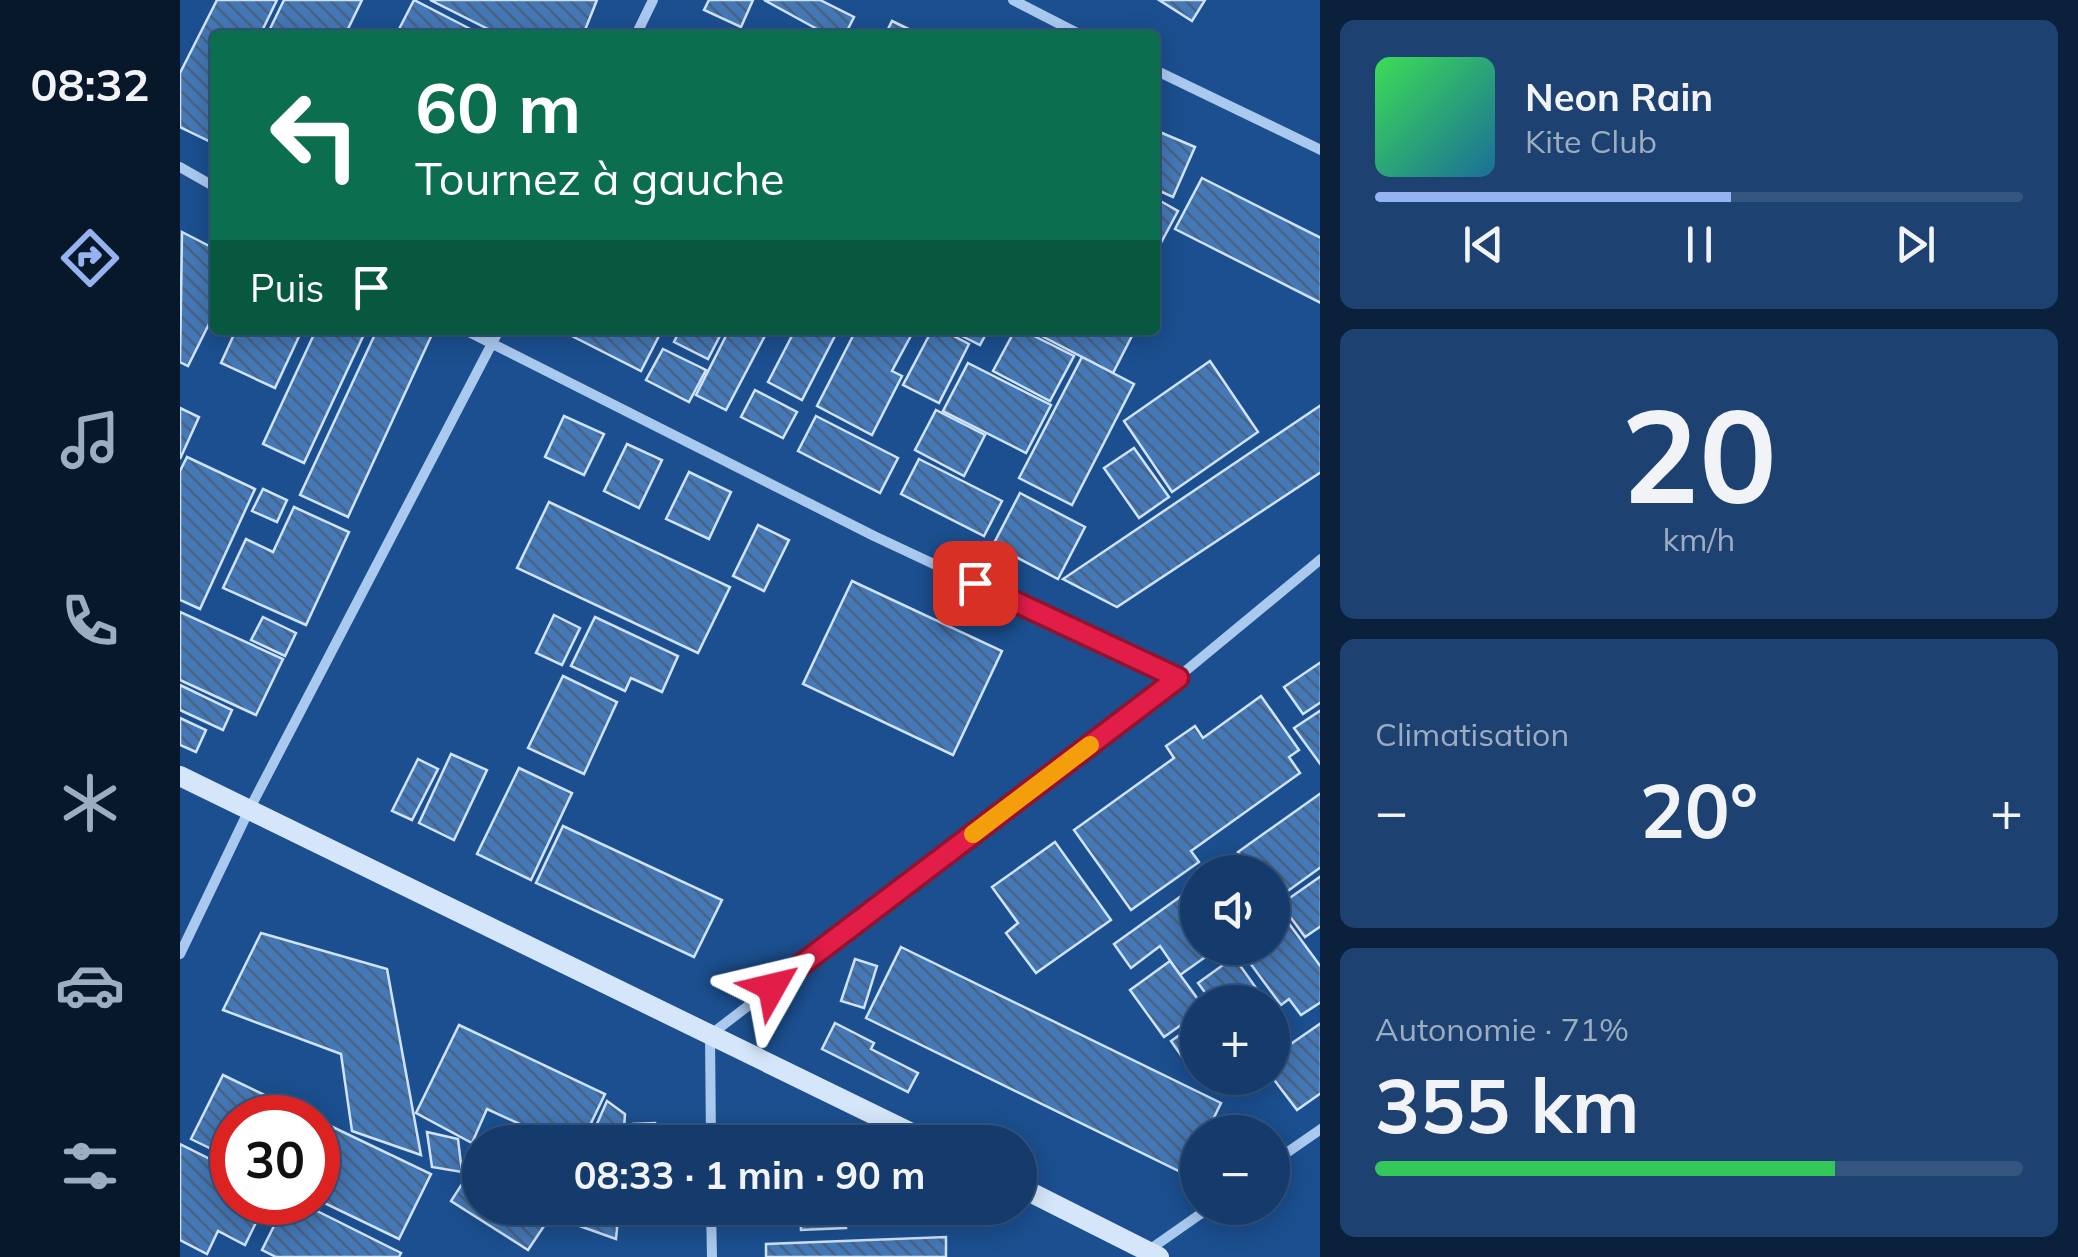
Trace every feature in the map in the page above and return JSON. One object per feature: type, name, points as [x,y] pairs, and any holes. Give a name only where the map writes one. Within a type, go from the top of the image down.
[{"type":"street","points":[[638,30],[653,0]]},
{"type":"street","points":[[1013,0],[1071,30]]},
{"type":"street","points":[[1160,72],[1320,150]]},
{"type":"street","points":[[180,167],[210,184]]},
{"type":"street","points":[[473,335],[874,536],[1178,678]]},
{"type":"street","points":[[180,954],[249,810],[497,335]]},
{"type":"street","points":[[710,1035],[1178,678],[1320,559]]},
{"type":"street","points":[[180,776],[895,1125]]},
{"type":"street","points":[[710,1035],[711,1125]]},
{"type":"street","points":[[1290,1150],[1320,1129]]},
{"type":"street","points":[[1037,1196],[1154,1254],[1189,1225]]},
{"type":"street","points":[[711,1225],[712,1257]]},
{"type":"building","points":[[217,0],[277,0],[262,30],[210,30],[210,142],[180,127],[180,73]]},
{"type":"building","points":[[284,0],[362,0],[347,30],[269,30]]},
{"type":"building","points":[[414,0],[472,30],[399,30]]},
{"type":"building","points":[[430,0],[597,0],[585,30],[490,30]]},
{"type":"building","points":[[709,0],[753,0],[741,27],[704,10]]},
{"type":"building","points":[[764,0],[820,0],[854,17],[848,30],[819,30]]},
{"type":"building","points":[[1159,0],[1205,0],[1192,21]]},
{"type":"building","points":[[892,21],[911,30],[888,30]]},
{"type":"building","points":[[1160,132],[1195,147],[1173,197],[1160,191]]},
{"type":"building","points":[[1202,178],[1320,237],[1320,302],[1175,229]]},
{"type":"building","points":[[1160,201],[1178,211],[1160,245]]},
{"type":"building","points":[[182,232],[210,246],[210,322],[188,366],[180,362]]},
{"type":"building","points":[[234,335],[300,335],[275,388],[221,363]]},
{"type":"building","points":[[314,335],[364,335],[304,463],[263,444]]},
{"type":"building","points":[[375,335],[432,335],[348,517],[300,495]]},
{"type":"building","points":[[570,335],[659,335],[641,371]]},
{"type":"building","points":[[678,335],[720,335],[708,359],[674,342]]},
{"type":"building","points":[[726,335],[765,335],[726,410],[696,395]]},
{"type":"building","points":[[792,335],[835,335],[802,400],[768,382]]},
{"type":"building","points":[[853,335],[911,335],[892,371],[902,376],[872,435],[817,406]]},
{"type":"building","points":[[929,335],[952,335],[969,344],[939,403],[903,385]]},
{"type":"building","points":[[960,335],[985,335],[980,345]]},
{"type":"building","points":[[1012,335],[1032,335],[1074,356],[1050,401],[993,371]]},
{"type":"building","points":[[1040,335],[1132,335],[1113,373]]},
{"type":"building","points":[[663,349],[706,370],[689,402],[646,380]]},
{"type":"building","points":[[1082,357],[1134,384],[1072,505],[1019,478]]},
{"type":"building","points":[[1210,361],[1258,432],[1172,492],[1124,421]]},
{"type":"building","points":[[968,363],[1051,405],[1026,453],[943,411]]},
{"type":"building","points":[[755,390],[797,412],[783,438],[741,417]]},
{"type":"building","points":[[1320,406],[1320,473],[1117,607],[1063,579]]},
{"type":"building","points":[[180,408],[199,417],[180,459]]},
{"type":"building","points":[[936,410],[985,435],[964,476],[915,450]]},
{"type":"building","points":[[564,416],[604,434],[584,475],[545,457]]},
{"type":"building","points":[[816,416],[898,458],[880,493],[798,451]]},
{"type":"building","points":[[627,444],[662,460],[639,508],[604,491]]},
{"type":"building","points":[[1134,448],[1169,497],[1139,518],[1104,468]]},
{"type":"building","points":[[187,457],[255,489],[200,609],[180,600],[180,471]]},
{"type":"building","points":[[919,459],[1002,501],[984,536],[901,494]]},
{"type":"building","points":[[689,472],[731,492],[709,539],[666,519]]},
{"type":"building","points":[[263,489],[287,500],[277,522],[252,511]]},
{"type":"building","points":[[1020,493],[1085,527],[1058,579],[993,545]]},
{"type":"building","points":[[549,502],[730,587],[698,653],[517,568]]},
{"type":"building","points":[[294,507],[349,532],[306,625],[223,588],[246,539],[273,552]]},
{"type":"building","points":[[758,525],[789,540],[764,591],[733,576]]},
{"type":"building","points":[[852,581],[1002,651],[953,755],[803,684]]},
{"type":"building","points":[[180,612],[283,659],[256,715],[180,680]]},
{"type":"building","points":[[554,615],[580,628],[562,665],[536,653]]},
{"type":"building","points":[[263,617],[296,633],[285,656],[251,640]]},
{"type":"building","points":[[595,617],[678,656],[662,692],[631,678],[625,691],[571,666]]},
{"type":"building","points":[[1320,663],[1320,703],[1303,714],[1284,687]]},
{"type":"building","points":[[563,676],[617,702],[584,774],[528,748]]},
{"type":"building","points":[[180,685],[232,710],[223,730],[180,710]]},
{"type":"building","points":[[1261,696],[1299,750],[1289,757],[1300,773],[1191,851],[1194,855],[1180,855],[1180,875],[1131,910],[1074,830],[1174,758],[1166,746],[1195,726],[1203,738]]},
{"type":"building","points":[[1320,711],[1320,764],[1294,728]]},
{"type":"building","points":[[180,718],[206,730],[196,752],[180,745]]},
{"type":"building","points":[[451,754],[487,770],[454,840],[419,823]]},
{"type":"building","points":[[418,759],[438,769],[412,820],[392,811]]},
{"type":"building","points":[[519,768],[572,793],[531,880],[477,854]]},
{"type":"building","points":[[1320,794],[1320,868],[1290,889],[1290,855],[1238,852]]},
{"type":"building","points":[[563,826],[722,900],[694,957],[536,883]]},
{"type":"building","points":[[1055,842],[1111,920],[1036,973],[1006,933],[1018,923],[992,887]]},
{"type":"building","points":[[1320,877],[1320,927],[1305,937],[1290,916],[1290,898]]},
{"type":"building","points":[[1180,897],[1180,965],[1194,965],[1180,975],[1160,946],[1131,968],[1114,944]]},
{"type":"building","points":[[1290,925],[1320,966],[1320,1003],[1301,1015],[1290,1000],[1290,985],[1266,985],[1252,965],[1290,965]]},
{"type":"building","points":[[261,933],[387,969],[421,1155],[352,1131],[341,1054],[223,1010]]},
{"type":"building","points":[[901,947],[1180,1083],[1180,1095],[1205,1095],[1221,1103],[1215,1115],[1180,1115],[1180,1172],[866,1018]]},
{"type":"building","points":[[855,959],[877,966],[864,1008],[841,1001]]},
{"type":"building","points":[[1170,961],[1188,985],[1180,985],[1180,1026],[1164,1037],[1130,990]]},
{"type":"building","points":[[1223,965],[1240,965],[1254,985],[1199,985]]},
{"type":"building","points":[[835,1023],[874,1043],[871,1049],[918,1073],[908,1092],[822,1049]]},
{"type":"building","points":[[1320,1024],[1320,1094],[1297,1110],[1286,1095],[1290,1095],[1290,1045]]},
{"type":"building","points":[[459,1025],[605,1094],[590,1125],[522,1125],[487,1109],[480,1125],[462,1125],[462,1138],[416,1113]]},
{"type":"building","points":[[1180,1035],[1180,1054],[1171,1041]]},
{"type":"building","points":[[223,1075],[264,1095],[213,1095]]},
{"type":"building","points":[[210,1101],[210,1148],[191,1139]]},
{"type":"building","points":[[607,1101],[625,1114],[624,1125],[596,1125]]},
{"type":"building","points":[[340,1131],[431,1174],[399,1239],[340,1211]]},
{"type":"building","points":[[427,1132],[458,1139],[462,1172],[432,1167]]},
{"type":"building","points":[[180,1144],[210,1159],[210,1225],[255,1225],[245,1245],[218,1231],[207,1254],[180,1240]]},
{"type":"building","points":[[462,1184],[462,1208],[451,1201]]},
{"type":"building","points":[[340,1222],[401,1253],[399,1257],[276,1257],[262,1250],[274,1225]]},
{"type":"building","points":[[489,1225],[545,1225],[528,1250]]},
{"type":"building","points":[[577,1225],[617,1225],[616,1239]]},
{"type":"building","points":[[801,1225],[846,1225],[846,1228],[801,1230]]},
{"type":"building","points":[[946,1237],[946,1257],[766,1257],[766,1244]]},
{"type":"slow traffic","points":[[973,834],[1090,745]]},
{"type":"route","points":[[772,987],[1178,678],[975,583]]}]
